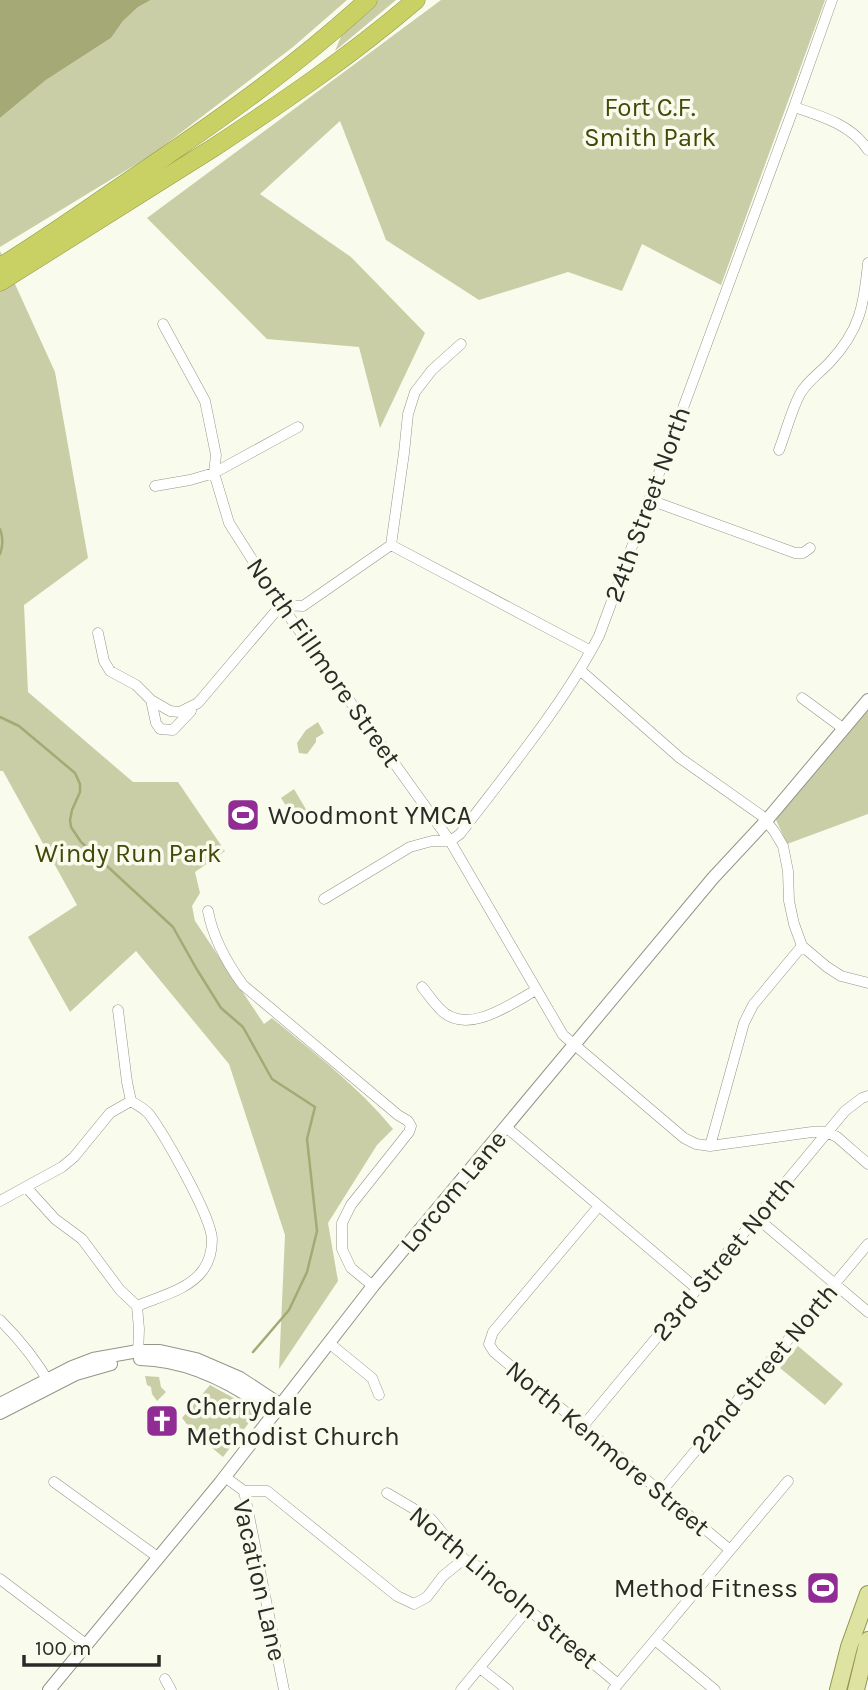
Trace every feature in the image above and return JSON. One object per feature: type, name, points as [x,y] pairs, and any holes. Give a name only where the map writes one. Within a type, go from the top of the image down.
[{"type":"highway","points":[[0,282],[19,263],[277,76],[368,0]]},
{"type":"highway","points":[[0,267],[19,263],[140,195],[283,102],[416,0]]},
{"type":"main road","points":[[856,1690],[868,1594]]},
{"type":"main road","points":[[838,1690],[863,1638]]},
{"type":"street","name":"24th Street North","points":[[450,841],[460,834],[544,722],[580,670],[599,636],[832,0]]},
{"type":"street","points":[[794,107],[844,127],[860,138],[868,150]]},
{"type":"street","points":[[779,450],[801,393],[846,345],[853,333],[866,291],[868,263]]},
{"type":"street","name":"North Fillmore Street","points":[[163,324],[205,401],[216,455],[214,473],[229,523],[281,605],[450,841],[563,1035],[684,1138],[696,1144],[710,1146],[827,1132]]},
{"type":"street","points":[[151,700],[160,729],[173,730],[281,605],[303,606],[391,545],[408,414],[415,392],[432,370],[461,344]]},
{"type":"street","points":[[155,486],[214,473],[298,427]]},
{"type":"street","points":[[650,500],[794,553],[803,553],[810,548]]},
{"type":"street","points":[[391,545],[591,651]]},
{"type":"street","points":[[98,633],[104,661],[110,671],[136,685],[151,700],[170,711],[180,712],[198,703]]},
{"type":"street","points":[[580,670],[668,748],[757,811],[783,846],[788,871],[789,901],[802,946],[841,976],[868,983]]},
{"type":"street","points":[[802,698],[844,729]]},
{"type":"street","name":"Lorcom Lane","points":[[49,1690],[225,1477],[373,1286],[713,878],[766,821],[868,700]]},
{"type":"street","points":[[324,899],[410,847],[432,841],[450,841]]},
{"type":"street","points":[[208,911],[212,929],[243,985],[411,1126],[351,1205],[342,1223],[342,1249],[351,1268],[373,1286]]},
{"type":"street","points":[[710,1146],[744,1023],[753,1005],[802,946]]},
{"type":"street","points":[[422,987],[440,1010],[452,1018],[465,1019],[493,1014],[536,990]]},
{"type":"street","points":[[118,1010],[131,1101],[147,1112],[177,1160],[204,1212],[212,1237],[208,1261],[196,1278],[137,1306]]},
{"type":"street","name":"23rd Street North","points":[[583,1426],[845,1111],[868,1096]]},
{"type":"street","points":[[0,1200],[62,1167],[74,1157],[110,1113],[131,1101]]},
{"type":"street","points":[[506,1126],[696,1288]]},
{"type":"street","points":[[827,1132],[837,1137],[868,1164]]},
{"type":"street","points":[[26,1187],[55,1219],[82,1239],[120,1290],[137,1306],[138,1355]]},
{"type":"street","name":"North Kenmore Street","points":[[599,1206],[493,1332],[489,1344],[494,1352],[730,1549]]},
{"type":"street","points":[[757,1218],[868,1312]]},
{"type":"street","name":"22nd Street North","points":[[661,1492],[868,1244]]},
{"type":"street","points":[[0,1320],[31,1354],[49,1382]]},
{"type":"street","points":[[329,1343],[372,1378],[379,1395]]},
{"type":"street","points":[[0,1413],[72,1367],[93,1359],[160,1351],[196,1359],[240,1378],[278,1409]]},
{"type":"street","points":[[0,1404],[49,1382]]},
{"type":"street","name":"Vacation Lane","points":[[225,1477],[243,1491],[284,1690]]},
{"type":"street","points":[[615,1687],[788,1481]]},
{"type":"street","points":[[54,1482],[159,1558]]},
{"type":"street","points":[[243,1491],[267,1491],[397,1596],[414,1604],[427,1597],[443,1576],[464,1559]]},
{"type":"street","name":"North Lincoln Street","points":[[387,1493],[431,1519],[464,1559],[479,1567],[615,1687]]},
{"type":"street","points":[[0,1579],[87,1645]]},
{"type":"street","points":[[461,1690],[527,1609]]},
{"type":"street","points":[[655,1640],[715,1690]]},
{"type":"street","points":[[480,1668],[508,1690]]},
{"type":"street","points":[[165,1679],[171,1690]]},
{"type":"green space","points":[[151,0],[347,0],[293,47],[153,154],[0,247],[0,118],[46,80],[111,38],[123,21],[138,7]]},
{"type":"green space","points":[[378,0],[396,0],[335,51],[342,34]]},
{"type":"green space","name":"Fort C.F. Smith Park","points":[[441,0],[825,0],[721,285],[642,244],[622,291],[568,272],[479,300],[386,240],[340,121],[260,194],[351,257],[425,333],[380,428],[359,347],[267,339],[147,218]]},
{"type":"green space","name":"Windy Run Park","points":[[0,251],[55,372],[88,558],[24,605],[28,692],[133,782],[178,782],[225,851],[195,872],[200,893],[192,906],[195,921],[264,1024],[272,1018],[320,1057],[393,1129],[377,1145],[328,1223],[338,1281],[279,1369],[285,1235],[229,1064],[136,951],[70,1012],[28,937],[77,905],[3,771],[0,771]]},
{"type":"green space","points":[[868,709],[868,814],[787,844],[776,820],[778,815]]},
{"type":"green space","points":[[318,722],[324,733],[316,738],[307,754],[299,753],[297,743],[306,730]]},
{"type":"green space","points":[[294,789],[307,811],[295,819],[281,798]]},
{"type":"green space","points":[[798,1346],[843,1384],[825,1405],[780,1368]]},
{"type":"green space","points":[[145,1376],[159,1377],[161,1387],[166,1392],[157,1401],[151,1387],[147,1385]]},
{"type":"green space","points":[[210,1385],[250,1407],[253,1412],[251,1420],[223,1457],[193,1432],[182,1418]]},
{"type":"shaded area","points":[[0,0],[151,0],[138,7],[123,21],[111,38],[46,80],[0,118]]},
{"type":"waterway","points":[[0,529],[0,554]]},
{"type":"waterway","points":[[0,717],[19,726],[75,773],[80,792],[70,820],[71,827],[81,842],[173,927],[221,1008],[243,1027],[272,1079],[315,1107],[307,1139],[317,1231],[307,1272],[289,1310],[253,1352]]},
{"type":"place","name":"Woodmont YMCA","points":[[243,815]]},
{"type":"place","name":"Cherrydale Methodist Church","points":[[162,1421]]},
{"type":"place","name":"Method Fitness","points":[[823,1588]]}]
